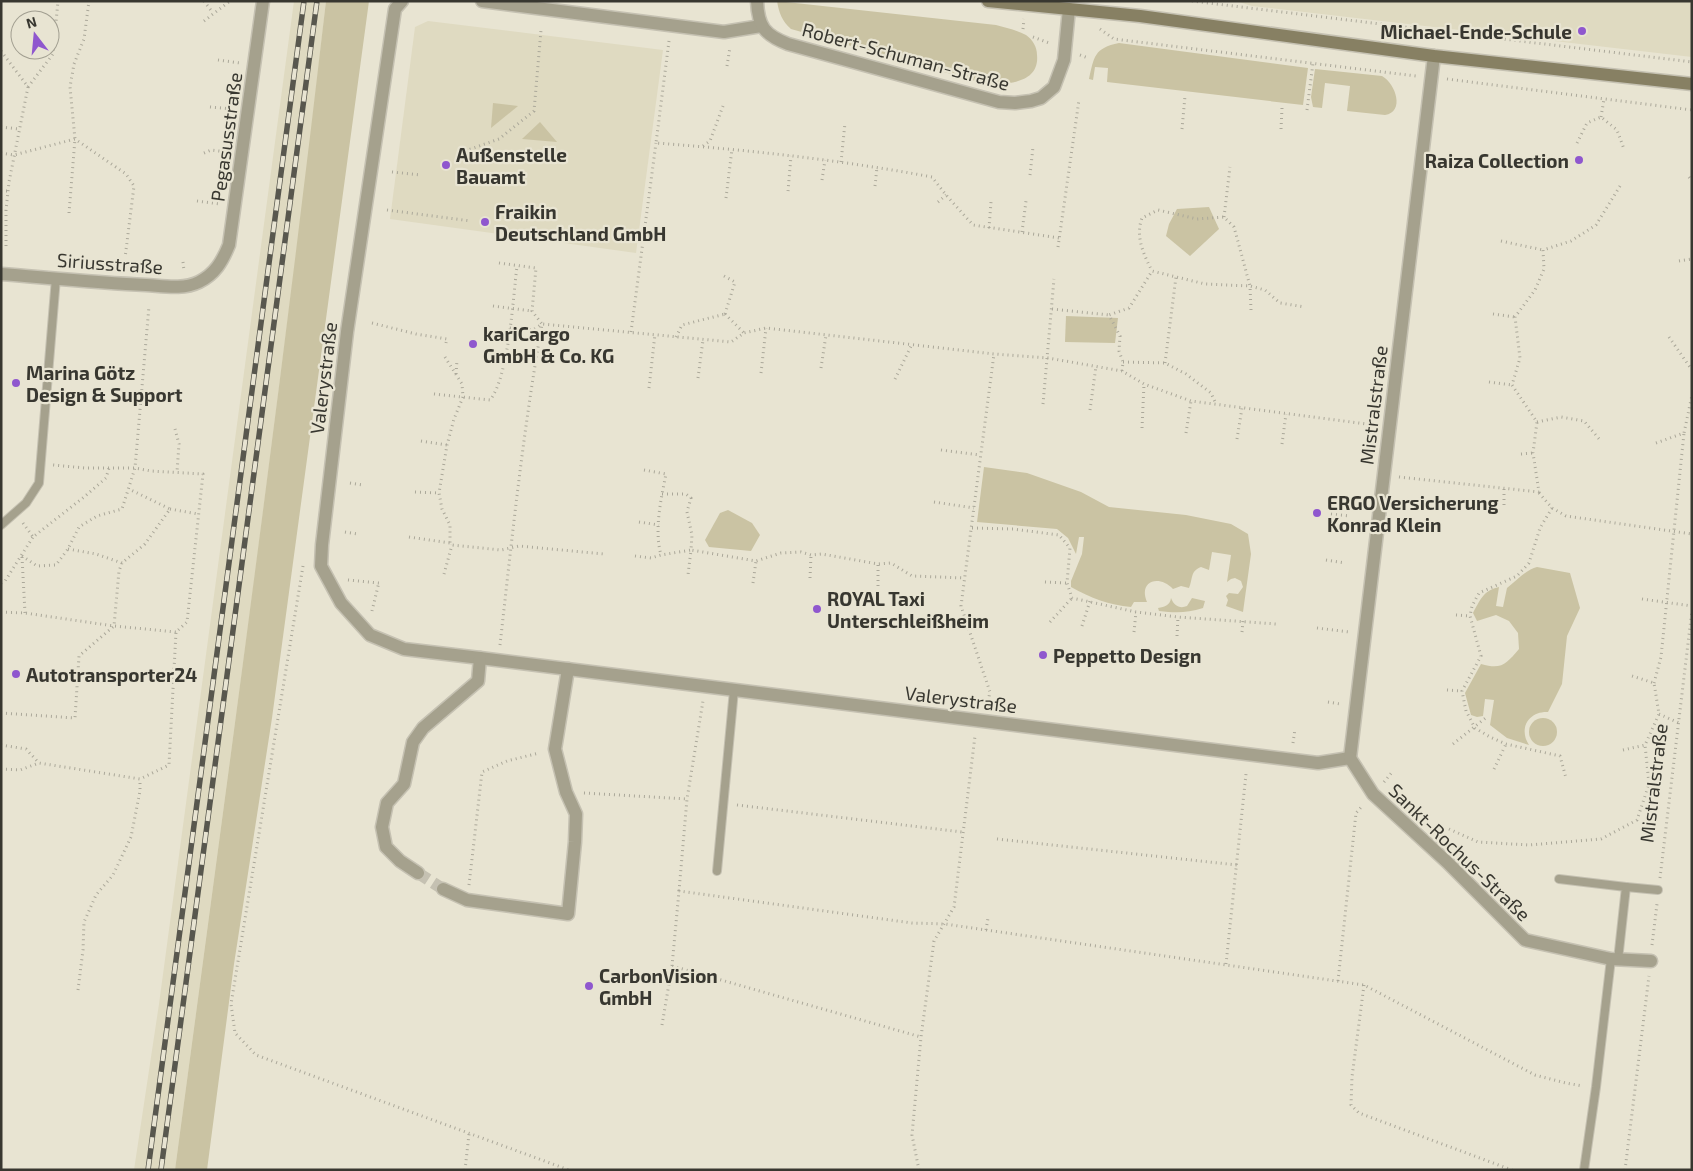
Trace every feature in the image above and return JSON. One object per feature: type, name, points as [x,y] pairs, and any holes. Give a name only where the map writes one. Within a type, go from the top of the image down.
[{"type":"main road","points":[[988,1],[1069,5],[1434,56],[1692,84]]},
{"type":"street","name":"Pegasusstraße","points":[[213,274],[223,260],[229,245],[263,1]]},
{"type":"street","name":"Valerystraße","points":[[402,1],[395,10],[365,204],[347,332],[322,545],[321,566],[341,603],[370,635],[404,649],[498,661],[1318,763],[1350,758]]},
{"type":"street","points":[[482,1],[724,32],[761,26],[758,14],[758,1]]},
{"type":"street","name":"Robert-Schuman-Straße","points":[[761,26],[771,37],[788,44],[968,95],[999,102],[1015,103],[1040,98],[1054,87],[1064,60],[1069,5]]},
{"type":"street","name":"Mistralstraße","points":[[1350,758],[1434,56]]},
{"type":"street","name":"Siriusstraße","points":[[1,274],[184,287],[197,283],[213,274]]},
{"type":"street","points":[[418,872],[400,861],[386,847],[382,827],[387,803],[404,784],[413,742],[424,728],[478,680],[480,658]]},
{"type":"street","points":[[444,889],[467,900],[568,914],[576,814],[566,792],[555,749],[568,669]]},
{"type":"street","name":"Sankt-Rochus-Straße","points":[[1350,758],[1373,794],[1447,862],[1525,940],[1614,959],[1650,961]]},
{"type":"lane","points":[[1,525],[33,494],[39,483],[56,278]]},
{"type":"lane","points":[[717,871],[734,690]]},
{"type":"lane","points":[[1559,879],[1658,890]]},
{"type":"lane","points":[[1584,1170],[1626,887]]},
{"type":"path","points":[[6,246],[8,192],[19,129],[28,87],[53,54],[58,1]]},
{"type":"path","points":[[69,213],[75,139],[70,87],[74,64],[84,38],[89,1]]},
{"type":"path","points":[[204,1],[213,13]]},
{"type":"path","points":[[204,21],[230,1]]},
{"type":"path","points":[[1192,1],[1692,62]]},
{"type":"path","points":[[631,332],[672,26]]},
{"type":"path","points":[[465,151],[499,139],[534,112],[541,30]]},
{"type":"path","points":[[1114,39],[1692,110]]},
{"type":"path","points":[[727,66],[730,44]]},
{"type":"path","points":[[1,51],[28,87]]},
{"type":"path","points":[[1307,110],[1312,63]]},
{"type":"path","points":[[1182,129],[1185,96]]},
{"type":"path","points":[[1601,117],[1604,99]]},
{"type":"path","points":[[1058,247],[1079,100]]},
{"type":"path","points":[[703,147],[710,141],[722,106]]},
{"type":"path","points":[[1281,129],[1282,108]]},
{"type":"path","points":[[1577,143],[1587,123],[1601,117]]},
{"type":"path","points":[[1601,117],[1617,130],[1624,149]]},
{"type":"path","points":[[841,162],[845,123]]},
{"type":"path","points":[[1,127],[19,129]]},
{"type":"path","points":[[1,154],[14,155],[75,139],[126,174],[134,186],[125,258]]},
{"type":"path","points":[[656,143],[732,149],[825,160],[932,177],[973,225],[1059,238]]},
{"type":"path","points":[[1030,175],[1033,147]]},
{"type":"path","points":[[726,198],[732,149]]},
{"type":"path","points":[[204,153],[211,150],[242,154]]},
{"type":"path","points":[[788,190],[790,156]]},
{"type":"path","points":[[822,180],[825,160]]},
{"type":"path","points":[[1444,161],[1473,164]]},
{"type":"path","points":[[875,186],[878,167]]},
{"type":"path","points":[[1224,217],[1230,167]]},
{"type":"path","points":[[392,172],[421,176]]},
{"type":"path","points":[[1689,177],[1692,181]]},
{"type":"path","points":[[1501,241],[1543,250],[1571,241],[1596,225],[1620,186]]},
{"type":"path","points":[[1,191],[8,192]]},
{"type":"path","points":[[938,202],[946,195]]},
{"type":"path","points":[[197,201],[235,206]]},
{"type":"path","points":[[1022,232],[1026,201]]},
{"type":"path","points":[[989,228],[991,202]]},
{"type":"path","points":[[387,210],[471,221]]},
{"type":"path","points":[[1251,310],[1250,286],[1234,227],[1224,217],[1197,219],[1158,210],[1142,218],[1140,224],[1141,249],[1152,271],[1205,284],[1250,286],[1265,290],[1280,304],[1305,307]]},
{"type":"path","points":[[1512,384],[1520,358],[1515,317],[1535,290],[1544,269],[1543,250]]},
{"type":"path","points":[[1679,261],[1692,259]]},
{"type":"path","points":[[499,263],[536,268],[532,312]]},
{"type":"path","points":[[434,394],[490,400],[494,395],[505,362],[517,266]]},
{"type":"path","points":[[1052,309],[1109,315],[1129,308],[1152,271]]},
{"type":"path","points":[[724,276],[735,282],[725,314]]},
{"type":"path","points":[[1165,363],[1176,277]]},
{"type":"path","points":[[1043,404],[1054,279]]},
{"type":"path","points":[[22,556],[37,566],[56,564],[68,549],[79,526],[98,516],[122,509],[135,468],[148,306]]},
{"type":"path","points":[[494,306],[532,312],[542,324]]},
{"type":"path","points":[[725,314],[744,333]]},
{"type":"path","points":[[676,337],[682,325],[725,314]]},
{"type":"path","points":[[1493,314],[1515,317]]},
{"type":"path","points":[[1109,315],[1120,336],[1119,351],[1123,362],[1122,371]]},
{"type":"path","points":[[372,324],[447,339],[446,343]]},
{"type":"path","points":[[509,328],[533,330],[542,324],[731,342],[744,333],[766,328],[994,354],[1048,358],[1122,371],[1144,384],[1192,401],[1390,427]]},
{"type":"path","points":[[498,661],[529,393],[542,324]]},
{"type":"path","points":[[761,373],[766,328]]},
{"type":"path","points":[[649,388],[655,334]]},
{"type":"path","points":[[821,368],[826,335]]},
{"type":"path","points":[[1670,337],[1692,370]]},
{"type":"path","points":[[698,378],[703,340]]},
{"type":"path","points":[[895,379],[912,344]]},
{"type":"path","points":[[919,1169],[912,1135],[921,1037],[934,941],[954,907],[976,729],[985,721],[990,692],[961,606],[994,354]]},
{"type":"path","points":[[444,574],[451,544],[450,525],[442,509],[439,493],[446,445],[463,397],[462,384],[445,357]]},
{"type":"path","points":[[456,375],[457,360]]},
{"type":"path","points":[[1123,362],[1165,363],[1186,374],[1211,392],[1216,404]]},
{"type":"path","points":[[1090,410],[1096,366]]},
{"type":"path","points":[[1489,382],[1512,384]]},
{"type":"path","points":[[1142,428],[1144,384]]},
{"type":"path","points":[[1512,384],[1537,422],[1533,453],[1539,492],[1552,508],[1566,516],[1692,534]]},
{"type":"path","points":[[1449,829],[1478,842],[1529,845],[1600,839],[1637,820],[1649,784],[1645,745],[1659,714],[1654,683],[1661,657],[1684,433],[1692,395]]},
{"type":"path","points":[[1186,433],[1192,401]]},
{"type":"path","points":[[1237,439],[1242,408]]},
{"type":"path","points":[[1282,444],[1286,414]]},
{"type":"path","points":[[1537,422],[1561,417],[1584,421],[1600,440]]},
{"type":"path","points":[[175,429],[179,444],[176,472]]},
{"type":"path","points":[[1656,443],[1684,433]]},
{"type":"path","points":[[421,441],[446,445]]},
{"type":"path","points":[[941,450],[980,455]]},
{"type":"path","points":[[1522,454],[1533,453]]},
{"type":"path","points":[[1,769],[20,770],[39,763],[140,779],[169,765],[176,632],[187,622],[203,474],[151,471],[135,468],[85,468],[41,464]]},
{"type":"path","points":[[1,583],[22,556],[33,537],[106,478],[109,468]]},
{"type":"path","points":[[644,470],[666,474],[659,525],[659,546],[662,554]]},
{"type":"path","points":[[1384,475],[1539,492]]},
{"type":"path","points":[[350,483],[363,485]]},
{"type":"path","points":[[129,488],[170,509],[198,514]]},
{"type":"path","points":[[1504,489],[1504,507]]},
{"type":"path","points":[[415,492],[439,493]]},
{"type":"path","points":[[662,494],[686,494],[691,498],[687,512],[692,535],[688,575]]},
{"type":"path","points":[[934,502],[974,508]]},
{"type":"path","points":[[1552,508],[1540,528],[1529,562],[1517,576],[1479,593],[1472,606],[1470,616],[1480,656],[1462,691],[1466,711],[1475,728],[1506,744],[1560,756],[1566,778]]},
{"type":"path","points":[[1,713],[75,718],[79,656],[114,626],[119,571],[122,563],[145,544],[170,509]]},
{"type":"path","points":[[15,513],[33,537]]},
{"type":"path","points":[[1332,514],[1350,516]]},
{"type":"path","points":[[638,522],[659,525]]},
{"type":"path","points":[[1398,524],[1429,527]]},
{"type":"path","points":[[972,528],[1013,529],[1059,535],[1070,548],[1067,583],[1072,598]]},
{"type":"path","points":[[344,532],[358,534]]},
{"type":"path","points":[[409,537],[501,550],[519,546],[604,554]]},
{"type":"path","points":[[322,545],[304,562],[231,1004],[235,1033],[256,1055],[569,1170]]},
{"type":"path","points":[[68,549],[96,554],[122,563]]},
{"type":"path","points":[[635,556],[651,558],[662,554],[691,550],[756,561],[780,553],[801,552],[811,556],[822,554],[878,564],[891,563],[912,576],[965,578]]},
{"type":"path","points":[[22,556],[25,613]]},
{"type":"path","points":[[810,578],[811,556]]},
{"type":"path","points":[[1326,560],[1345,562]]},
{"type":"path","points":[[753,583],[756,561]]},
{"type":"path","points":[[878,564],[878,586]]},
{"type":"path","points":[[345,580],[379,582],[372,611]]},
{"type":"path","points":[[1045,582],[1067,583]]},
{"type":"path","points":[[1072,598],[1136,612],[1276,624]]},
{"type":"path","points":[[1050,622],[1072,598]]},
{"type":"path","points":[[1642,599],[1692,606]]},
{"type":"path","points":[[1082,626],[1090,601]]},
{"type":"path","name":"Mistralstraße","points":[[1625,1170],[1692,610]]},
{"type":"path","points":[[1,612],[25,613],[114,626],[176,632]]},
{"type":"path","points":[[1134,632],[1136,612]]},
{"type":"path","points":[[1456,615],[1470,616]]},
{"type":"path","points":[[1178,617],[1178,636]]},
{"type":"path","points":[[1242,621],[1242,632]]},
{"type":"path","points":[[1317,628],[1365,635]]},
{"type":"path","points":[[1632,676],[1654,683]]},
{"type":"path","points":[[662,1025],[672,966],[687,799],[706,687]]},
{"type":"path","points":[[1447,690],[1462,691]]},
{"type":"path","points":[[1659,714],[1679,723]]},
{"type":"path","points":[[1453,744],[1488,716]]},
{"type":"path","points":[[1494,769],[1506,744]]},
{"type":"path","points":[[1,745],[26,749],[39,763]]},
{"type":"path","points":[[1623,750],[1645,745]]},
{"type":"path","points":[[467,900],[482,772],[506,760],[555,749]]},
{"type":"path","points":[[1226,964],[1246,774]]},
{"type":"path","points":[[78,990],[84,922],[96,895],[113,875],[131,837],[140,791],[140,779]]},
{"type":"path","points":[[566,792],[687,799]]},
{"type":"path","points":[[724,804],[962,832]]},
{"type":"path","points":[[1338,981],[1356,814]]},
{"type":"path","points":[[997,839],[1237,865]]},
{"type":"path","points":[[679,891],[912,923],[945,924],[1226,964],[1364,986],[1536,1076],[1596,1087]]},
{"type":"path","points":[[986,930],[988,918]]},
{"type":"path","points":[[672,966],[921,1037]]},
{"type":"path","points":[[1364,986],[1352,1077],[1351,1105],[1359,1113],[1512,1170]]},
{"type":"path","points":[[465,1170],[470,1134]]},
{"type":"shaded area","points":[[294,1],[326,1],[306,178],[253,589],[175,1170],[134,1170],[159,1004]]},
{"type":"shaded area","points":[[326,1],[369,1],[272,718],[234,964],[207,1170],[175,1170],[272,440]]},
{"type":"shaded area","points":[[777,1],[996,25],[1019,32],[1031,39],[1036,49],[1036,65],[1033,72],[1027,78],[1019,81],[1000,84],[983,83],[791,29],[781,16]]},
{"type":"shaded area","name":"Michael-Ende-Schule","points":[[1236,1],[1692,1],[1692,57],[1252,6]]},
{"type":"shaded area","points":[[428,21],[663,50],[636,253],[390,219],[415,27]]},
{"type":"shaded area","points":[[1119,43],[1308,68],[1303,105],[1107,82],[1108,68],[1095,67],[1093,80],[1089,79],[1096,55],[1104,48]]},
{"type":"shaded area","points":[[1315,69],[1382,76],[1394,91],[1397,103],[1395,109],[1385,115],[1347,111],[1350,86],[1325,83],[1322,108],[1313,107],[1311,97]]},
{"type":"shaded area","points":[[493,103],[518,106],[491,128]]},
{"type":"shaded area","points":[[540,122],[557,142],[522,139]]},
{"type":"shaded area","points":[[1209,207],[1219,229],[1190,256],[1166,236],[1169,224],[1177,209]]},
{"type":"shaded area","points":[[1066,316],[1118,318],[1115,343],[1065,342]]},
{"type":"shaded area","points":[[984,467],[1027,473],[1081,492],[1109,507],[1186,515],[1231,524],[1248,534],[1251,554],[1243,612],[1226,606],[1228,600],[1226,596],[1229,593],[1238,594],[1243,587],[1241,581],[1235,578],[1227,582],[1231,555],[1212,552],[1209,570],[1201,567],[1197,569],[1192,576],[1189,588],[1181,586],[1173,589],[1162,582],[1151,582],[1145,589],[1147,602],[1134,602],[1131,607],[1115,605],[1100,600],[1071,587],[1071,581],[1082,554],[1084,537],[1079,537],[1076,554],[1068,538],[1057,529],[977,522]]},
{"type":"shaded area","points":[[728,510],[752,523],[760,535],[751,551],[709,547],[705,540],[720,513]]},
{"type":"shaded area","points":[[1537,567],[1570,573],[1580,608],[1567,636],[1562,684],[1548,712],[1535,714],[1525,727],[1526,739],[1529,745],[1507,738],[1490,725],[1494,700],[1485,699],[1483,716],[1471,715],[1465,693],[1481,664],[1499,666],[1511,659],[1519,649],[1518,633],[1509,621],[1496,615],[1477,621],[1473,613],[1478,604],[1486,593],[1499,587],[1496,606],[1503,607],[1507,588],[1525,573]]},
{"type":"shaded area","points":[[1171,598],[1180,607],[1187,606],[1192,598],[1205,601],[1203,608],[1192,611],[1159,611],[1158,608],[1167,605]]},
{"type":"shaded area","points":[[1543,718],[1553,722],[1557,732],[1553,742],[1543,746],[1533,742],[1529,732],[1533,722]]},
{"type":"tunnel","points":[[418,873],[443,889]]},
{"type":"railway","points":[[148,1170],[304,1]]},
{"type":"railway","points":[[161,1170],[317,1]]},
{"type":"place","name":"Michael-Ende-Schule","points":[[1582,31]]},
{"type":"place","name":"Raiza Collection","points":[[1579,160]]},
{"type":"place","name":"Außenstelle Bauamt","points":[[446,165]]},
{"type":"place","name":"Fraikin Deutschland GmbH","points":[[485,222]]},
{"type":"place","name":"kariCargo GmbH & Co. KG","points":[[473,344]]},
{"type":"place","name":"Marina Götz Design & Support","points":[[16,383]]},
{"type":"place","name":"ERGO Versicherung Konrad Klein","points":[[1317,513]]},
{"type":"place","name":"ROYAL Taxi Unterschleißheim","points":[[817,609]]},
{"type":"place","name":"Peppetto Design","points":[[1043,655]]},
{"type":"place","name":"Autotransporter24","points":[[16,674]]},
{"type":"place","name":"CarbonVision GmbH","points":[[589,986]]}]
